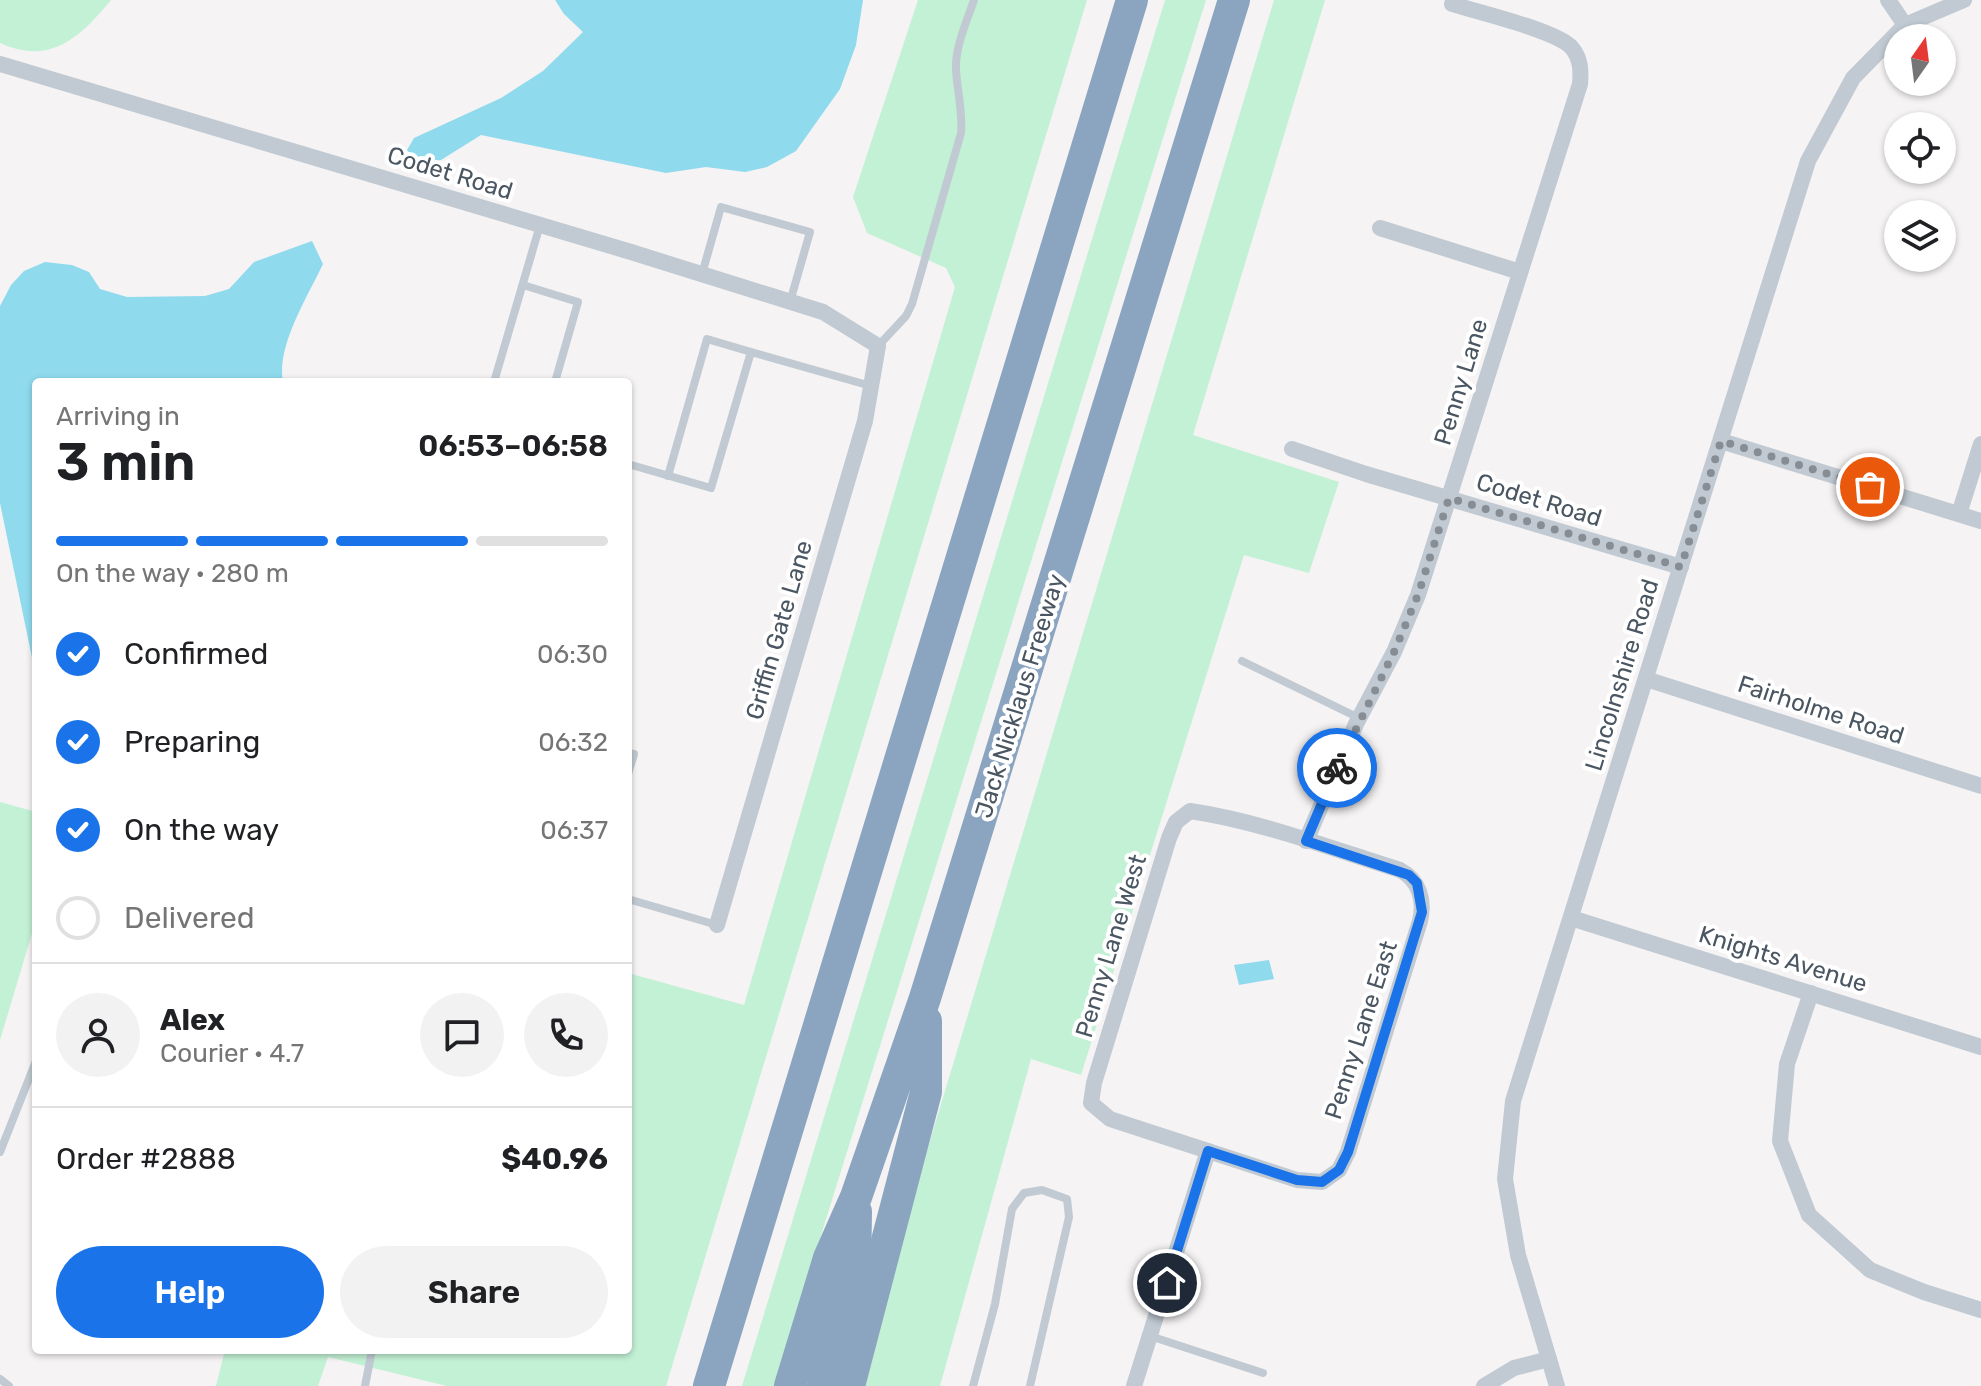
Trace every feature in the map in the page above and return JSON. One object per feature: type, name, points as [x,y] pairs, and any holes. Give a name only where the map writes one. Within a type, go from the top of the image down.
[{"type":"highway","points":[[709,1386],[1132,0]]},
{"type":"highway","name":"Jack Nicklaus Freeway","points":[[790,1386],[829,1258],[856,1197],[925,998],[1234,0]]},
{"type":"highway","points":[[849,1386],[926,1092],[925,998]]},
{"type":"highway","points":[[823,1386],[855,1274],[856,1197]]},
{"type":"street","points":[[1888,0],[1904,24]]},
{"type":"street","name":"Lincolnshire Road","points":[[1907,24],[1964,0]]},
{"type":"street","name":"Penny Lane","points":[[1306,841],[1359,718],[1394,652],[1418,595],[1580,84],[1581,64],[1571,47],[1554,36],[1452,4]]},
{"type":"street","name":"Lincolnshire Road","points":[[1557,1386],[1518,1255],[1505,1179],[1513,1101],[1808,161],[1853,78],[1884,46]]},
{"type":"street","name":"Codet Road","points":[[0,64],[823,312],[878,346]]},
{"type":"street","points":[[1380,228],[1520,272]]},
{"type":"street","name":"Griffin Gate Lane","points":[[717,925],[865,421],[878,346]]},
{"type":"street","points":[[1721,441],[1981,521]]},
{"type":"street","points":[[1959,514],[1981,444]]},
{"type":"street","name":"Codet Road","points":[[1292,449],[1681,567]]},
{"type":"street","name":"Fairholme Road","points":[[1646,679],[1981,786]]},
{"type":"street","name":"Penny Lane West","points":[[1208,1151],[1110,1119],[1091,1103],[1094,1083],[1169,838],[1176,822],[1190,811],[1213,814],[1306,841]]},
{"type":"street","name":"Penny Lane East","points":[[1208,1151],[1297,1180],[1322,1182],[1339,1170],[1348,1152],[1422,912],[1417,883],[1409,875],[1306,841]]},
{"type":"street","name":"Knights Avenue","points":[[1571,918],[1981,1047]]},
{"type":"street","points":[[1811,993],[1787,1064],[1780,1141],[1809,1215],[1870,1270],[1981,1310]]},
{"type":"street","points":[[1134,1386],[1208,1151]]},
{"type":"street","points":[[1484,1386],[1514,1368],[1549,1359]]},
{"type":"lane","points":[[878,346],[906,316],[912,304],[961,133],[963,115],[957,55],[974,0]]},
{"type":"lane","points":[[701,274],[721,207],[810,232],[790,302]]},
{"type":"lane","points":[[495,378],[540,225]]},
{"type":"lane","points":[[523,285],[578,302],[556,378]]},
{"type":"lane","points":[[668,476],[707,339],[871,386]]},
{"type":"lane","points":[[632,465],[711,488],[751,352]]},
{"type":"lane","points":[[1242,661],[1359,718]]},
{"type":"lane","points":[[632,900],[717,925]]},
{"type":"lane","points":[[0,1152],[32,1071]]},
{"type":"lane","points":[[973,1386],[995,1304],[1012,1209],[1024,1193],[1042,1190],[1067,1199],[1069,1217],[1030,1386]]},
{"type":"lane","points":[[1150,1336],[1263,1373]]},
{"type":"lane","points":[[365,1386],[371,1354]]},
{"type":"lane","points":[[0,1379],[9,1386]]},
{"type":"green space","points":[[0,0],[111,0],[76,36],[49,49],[34,51],[0,43]]},
{"type":"green space","points":[[918,0],[1087,0],[666,1386],[447,1386],[328,1357],[318,1386],[216,1386],[224,1354],[632,1354],[632,974],[744,1005],[955,287],[946,268],[867,233],[853,197]]},
{"type":"green space","points":[[1165,0],[1206,0],[774,1386],[742,1386]]},
{"type":"green space","points":[[1274,0],[1325,0],[1193,435],[1339,482],[1309,573],[1244,555],[1081,1075],[1031,1059],[940,1386],[856,1386]]},
{"type":"green space","points":[[0,802],[32,811],[32,933],[0,1040]]},
{"type":"water","points":[[555,0],[863,0],[856,45],[840,89],[796,151],[767,167],[745,172],[706,167],[666,173],[481,135],[441,160],[420,167],[407,150],[414,138],[501,98],[543,71],[583,32],[564,14]]},
{"type":"water","points":[[312,241],[323,264],[289,337],[284,353],[283,378],[32,378],[32,658],[0,503],[0,306],[11,285],[24,271],[45,262],[72,265],[89,272],[100,289],[127,297],[205,296],[229,289],[254,262]]},
{"type":"water","points":[[1269,960],[1274,979],[1239,985],[1234,965]]},
{"type":"way so far","points":[[1337,768],[1394,652],[1418,595],[1449,498],[1681,567],[1721,441],[1870,487]]},
{"type":"route","points":[[1167,1283],[1208,1151],[1297,1180],[1322,1182],[1339,1170],[1348,1152],[1422,912],[1417,883],[1409,875],[1306,841],[1337,768]]}]
